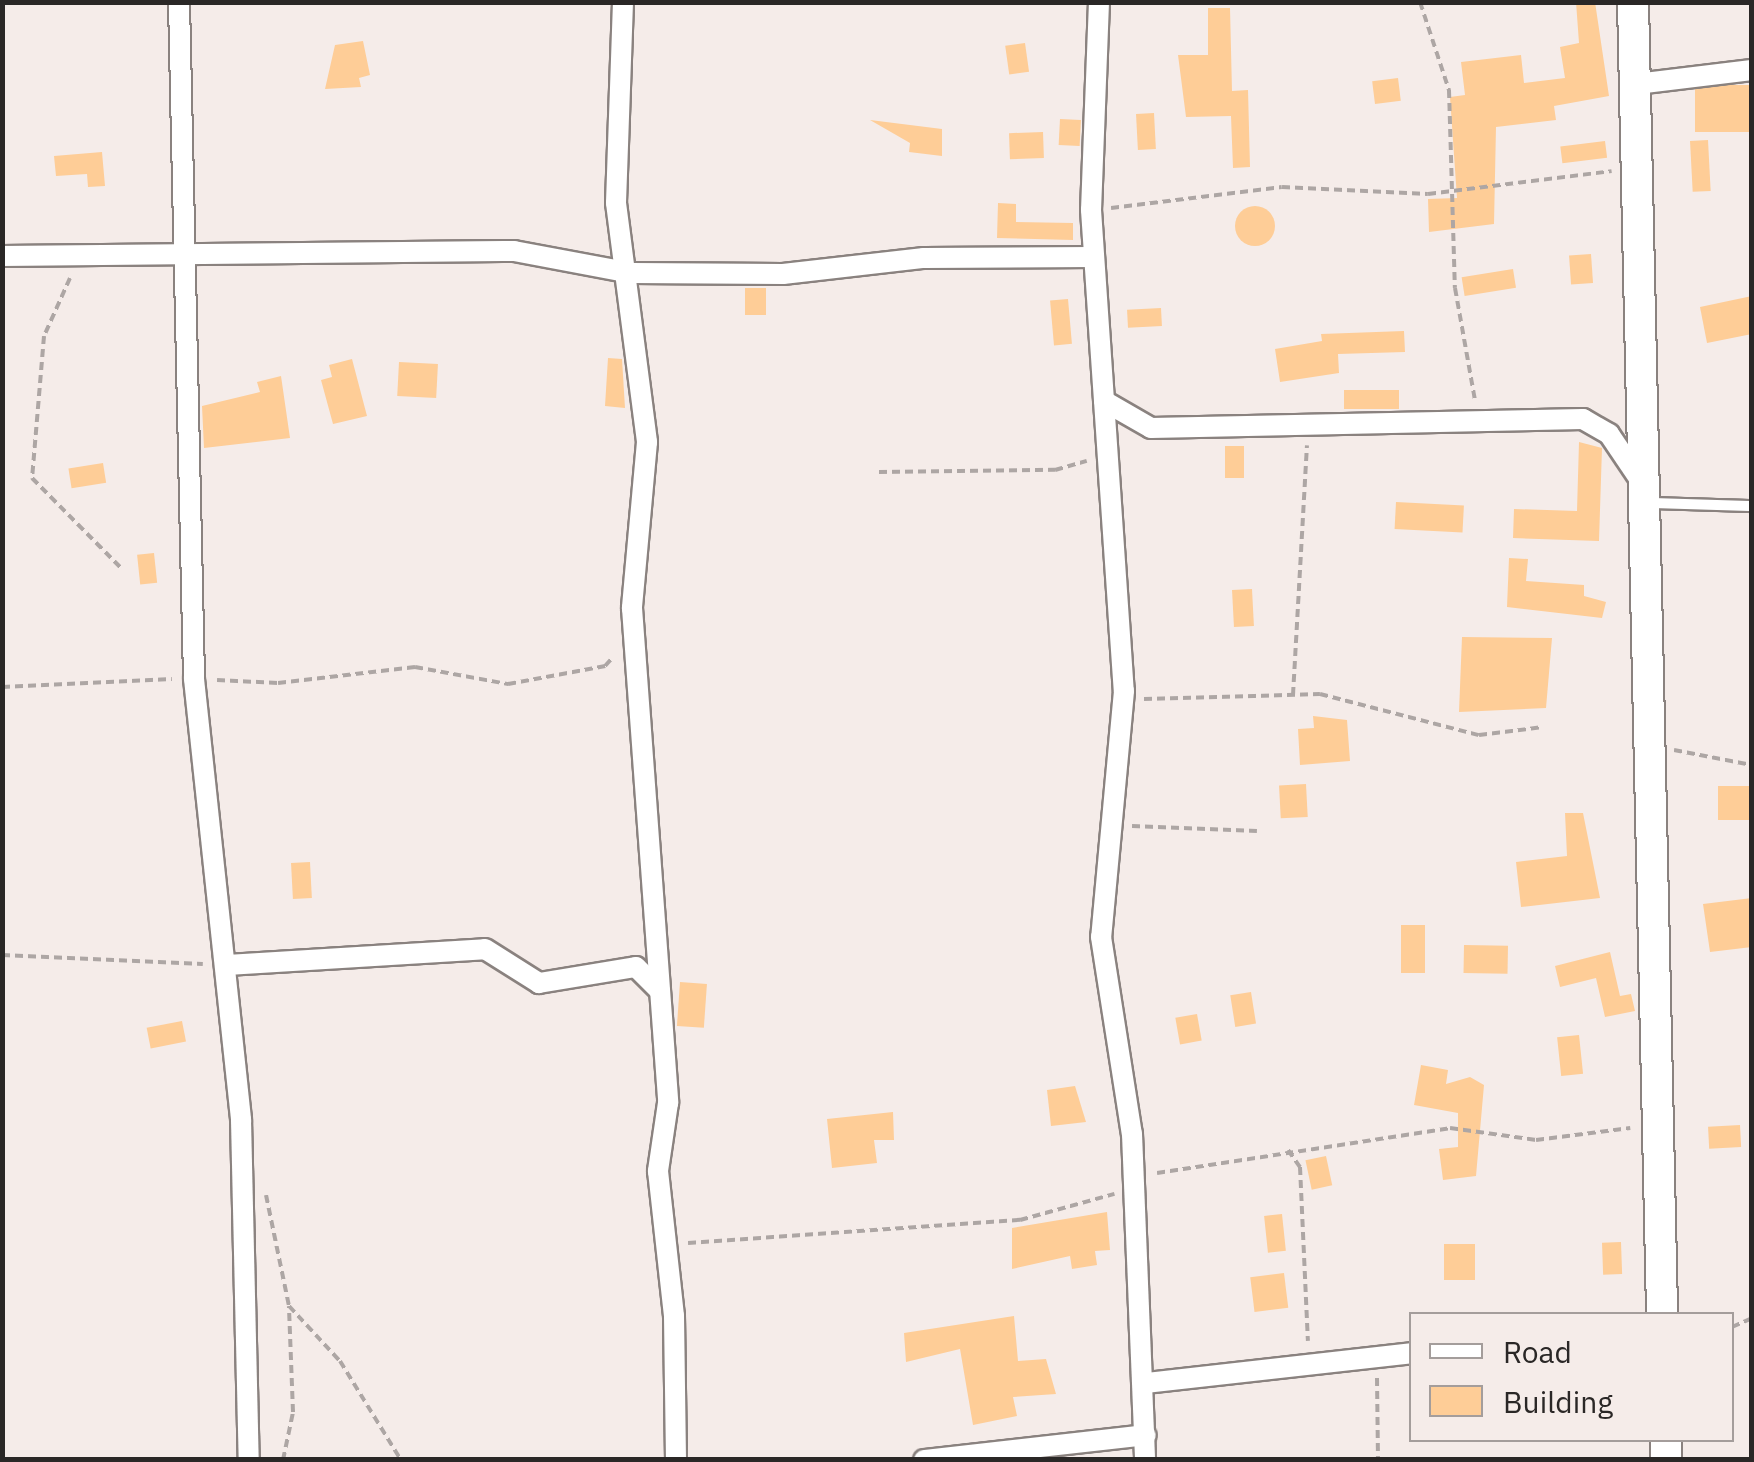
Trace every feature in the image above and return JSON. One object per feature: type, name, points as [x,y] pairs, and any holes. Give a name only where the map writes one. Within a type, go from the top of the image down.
[{"type":"street","points":[[179,2],[194,678],[228,965],[250,1460]]},
{"type":"street","points":[[624,2],[616,203],[632,273],[647,442],[634,510],[636,656],[668,1103],[658,1171],[668,1245],[676,1460]]},
{"type":"street","points":[[1098,2],[1091,210],[1104,401],[1110,436],[1124,699],[1101,937],[1136,1176],[1146,1383],[1144,1460]]},
{"type":"street","points":[[1634,2],[1649,499],[1662,1312]]},
{"type":"street","points":[[1636,84],[1752,70]]},
{"type":"street","points":[[2,256],[184,251],[514,251],[632,273],[1094,257]]},
{"type":"street","points":[[1104,401],[1151,428],[1306,430],[1591,421],[1649,499]]},
{"type":"street","points":[[228,965],[485,949],[539,982],[636,967],[660,992]]},
{"type":"street","points":[[1146,1383],[1409,1353]]},
{"type":"street","points":[[924,1460],[1146,1435]]},
{"type":"lane","points":[[1649,499],[1752,506]]},
{"type":"path","points":[[1420,2],[1449,90],[1448,191],[1461,354],[1487,425]]},
{"type":"path","points":[[1091,210],[1282,187],[1350,197],[1448,191],[1639,168]]},
{"type":"path","points":[[88,255],[44,336],[32,478],[122,569]]},
{"type":"path","points":[[1293,695],[1308,528],[1306,430]]},
{"type":"path","points":[[879,472],[1055,470],[1092,459],[1110,436]]},
{"type":"path","points":[[2,687],[194,678],[278,683],[414,667],[508,684],[605,666],[615,654],[636,656]]},
{"type":"path","points":[[1124,699],[1293,695],[1384,704],[1480,735],[1542,727]]},
{"type":"path","points":[[1654,748],[1752,764]]},
{"type":"path","points":[[1113,825],[1257,831]]},
{"type":"path","points":[[2,955],[228,965]]},
{"type":"path","points":[[668,1245],[1020,1220],[1112,1196],[1136,1176],[1450,1128],[1536,1140],[1637,1129]]},
{"type":"path","points":[[1288,1150],[1300,1167],[1310,1366]]},
{"type":"path","points":[[263,1185],[289,1306],[292,1412],[283,1460]]},
{"type":"path","points":[[289,1306],[340,1362],[401,1460]]},
{"type":"path","points":[[1377,1358],[1378,1460]]},
{"type":"building","points":[[1576,2],[1595,2],[1609,96],[1554,106],[1556,120],[1496,127],[1494,224],[1429,232],[1428,199],[1457,198],[1450,97],[1465,95],[1461,62],[1521,55],[1524,83],[1565,78],[1560,47],[1579,43]]},
{"type":"building","points":[[1208,8],[1230,8],[1232,91],[1248,90],[1250,167],[1233,168],[1231,116],[1186,117],[1178,55],[1208,55]]},
{"type":"building","points":[[363,41],[370,75],[359,78],[361,87],[325,89],[335,45]]},
{"type":"building","points":[[1025,43],[1029,72],[1009,75],[1005,46]]},
{"type":"building","points":[[1398,78],[1401,101],[1375,104],[1372,81]]},
{"type":"building","points":[[1695,85],[1752,85],[1752,132],[1695,132]]},
{"type":"building","points":[[1154,113],[1156,149],[1138,150],[1136,114]]},
{"type":"building","points":[[1060,119],[1081,120],[1080,146],[1059,145]]},
{"type":"building","points":[[870,120],[942,129],[942,156],[909,152],[910,143]]},
{"type":"building","points":[[1043,132],[1044,158],[1010,159],[1009,133]]},
{"type":"building","points":[[1708,140],[1711,191],[1693,192],[1690,141]]},
{"type":"building","points":[[1605,141],[1607,158],[1562,163],[1560,146]]},
{"type":"building","points":[[102,152],[105,186],[88,187],[87,174],[56,176],[54,156]]},
{"type":"building","points":[[998,203],[1016,204],[1016,222],[1073,223],[1073,240],[997,238]]},
{"type":"building","points":[[1255,206],[1269,212],[1275,226],[1269,240],[1255,246],[1241,240],[1235,226],[1241,212]]},
{"type":"building","points":[[1591,254],[1593,283],[1571,284],[1569,256]]},
{"type":"building","points":[[1513,269],[1516,288],[1465,296],[1462,277]]},
{"type":"building","points":[[745,288],[766,288],[766,315],[745,315]]},
{"type":"building","points":[[1752,296],[1752,334],[1707,343],[1700,307]]},
{"type":"building","points":[[1068,299],[1072,344],[1054,345],[1050,301]]},
{"type":"building","points":[[1161,308],[1162,326],[1128,328],[1127,310]]},
{"type":"building","points":[[1404,331],[1405,352],[1338,354],[1339,373],[1280,382],[1275,349],[1322,341],[1321,334]]},
{"type":"building","points":[[608,358],[622,359],[625,408],[605,406]]},
{"type":"building","points":[[352,359],[367,416],[333,424],[321,380],[332,377],[329,365]]},
{"type":"building","points":[[399,362],[438,364],[436,398],[397,396]]},
{"type":"building","points":[[281,376],[290,438],[204,448],[202,406],[260,392],[257,382]]},
{"type":"building","points":[[1344,390],[1399,390],[1399,409],[1344,409]]},
{"type":"building","points":[[1579,442],[1602,448],[1599,541],[1513,538],[1514,509],[1577,511]]},
{"type":"building","points":[[1225,446],[1244,446],[1244,478],[1225,478]]},
{"type":"building","points":[[103,463],[106,483],[72,488],[68,468]]},
{"type":"building","points":[[1396,502],[1464,506],[1462,533],[1395,529]]},
{"type":"building","points":[[154,553],[157,583],[140,585],[137,555]]},
{"type":"building","points":[[1509,558],[1528,559],[1526,581],[1584,585],[1584,596],[1606,602],[1602,618],[1507,607]]},
{"type":"building","points":[[1252,589],[1254,626],[1234,627],[1232,590]]},
{"type":"building","points":[[1462,637],[1552,638],[1546,708],[1459,712]]},
{"type":"building","points":[[1313,716],[1347,720],[1350,761],[1300,765],[1298,729],[1314,728]]},
{"type":"building","points":[[1306,784],[1308,817],[1281,818],[1279,785]]},
{"type":"building","points":[[1718,786],[1749,786],[1749,820],[1718,820]]},
{"type":"building","points":[[1565,813],[1583,813],[1600,898],[1521,907],[1516,862],[1567,856]]},
{"type":"building","points":[[310,862],[312,898],[293,899],[291,863]]},
{"type":"building","points":[[1752,898],[1752,947],[1710,952],[1703,904]]},
{"type":"building","points":[[1401,925],[1425,925],[1425,973],[1401,973]]},
{"type":"building","points":[[1464,945],[1508,946],[1508,974],[1464,973]]},
{"type":"building","points":[[1610,952],[1620,996],[1631,994],[1635,1011],[1605,1017],[1596,978],[1560,987],[1555,966]]},
{"type":"building","points":[[680,982],[707,984],[704,1028],[677,1026]]},
{"type":"building","points":[[1251,992],[1256,1024],[1235,1027],[1230,995]]},
{"type":"building","points":[[1197,1014],[1202,1041],[1180,1044],[1175,1018]]},
{"type":"building","points":[[182,1021],[186,1042],[151,1048],[147,1028]]},
{"type":"building","points":[[1579,1035],[1583,1074],[1561,1076],[1557,1037]]},
{"type":"building","points":[[1421,1065],[1448,1070],[1446,1084],[1470,1077],[1484,1085],[1476,1176],[1443,1180],[1439,1149],[1458,1147],[1458,1113],[1414,1105]]},
{"type":"building","points":[[1075,1086],[1086,1122],[1051,1126],[1047,1090]]},
{"type":"building","points":[[893,1112],[894,1140],[874,1140],[877,1163],[832,1168],[827,1119]]},
{"type":"building","points":[[1740,1125],[1741,1147],[1709,1149],[1708,1127]]},
{"type":"building","points":[[1326,1156],[1332,1185],[1312,1190],[1305,1160]]},
{"type":"building","points":[[1107,1212],[1110,1250],[1095,1251],[1097,1265],[1072,1269],[1070,1256],[1012,1269],[1012,1228]]},
{"type":"building","points":[[1282,1214],[1286,1251],[1268,1253],[1264,1216]]},
{"type":"building","points":[[1621,1242],[1622,1274],[1603,1275],[1602,1243]]},
{"type":"building","points":[[1444,1244],[1475,1244],[1475,1280],[1444,1280]]},
{"type":"building","points":[[1284,1273],[1288,1308],[1255,1312],[1250,1277]]},
{"type":"building","points":[[1014,1316],[1018,1361],[1046,1359],[1056,1394],[1013,1397],[1017,1416],[973,1425],[960,1349],[906,1362],[904,1333]]}]
